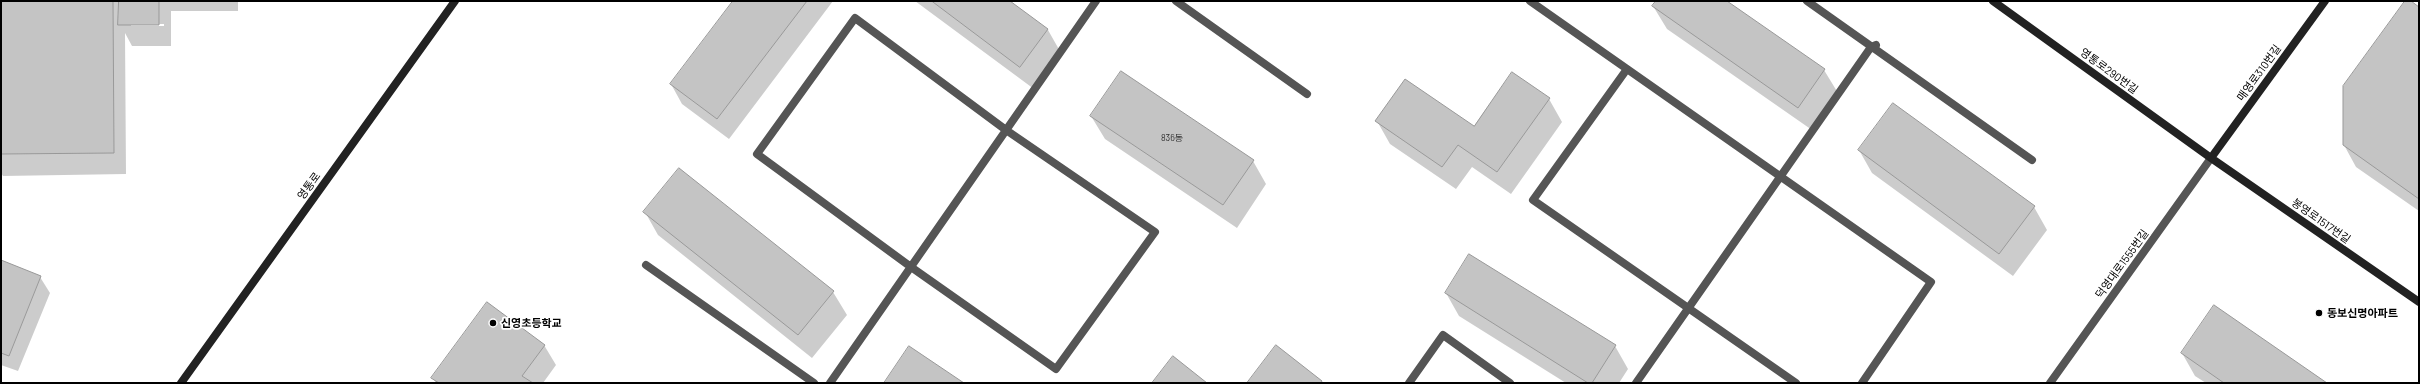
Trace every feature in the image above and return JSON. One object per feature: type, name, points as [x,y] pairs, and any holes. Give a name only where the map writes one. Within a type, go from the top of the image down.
[{"type":"street","name":"영통로","points":[[181,383],[454,1]]},
{"type":"street","points":[[830,383],[1096,1]]},
{"type":"street","points":[[1176,1],[1307,94]]},
{"type":"street","points":[[1806,1],[1874,46],[2032,160]]},
{"type":"street","name":"영통로290번길","points":[[1993,1],[2211,158]]},
{"type":"street","name":"매영로310번길","points":[[2211,158],[2325,1]]},
{"type":"street","points":[[1532,2],[1932,282],[1862,383]]},
{"type":"street","points":[[855,18],[1006,130],[1155,232],[1056,368],[911,266],[757,154],[855,18]]},
{"type":"street","points":[[1636,383],[1874,46]]},
{"type":"street","points":[[1627,69],[1533,200],[1796,383]]},
{"type":"street","name":"봉영로1517번길","points":[[2211,158],[2419,302]]},
{"type":"street","name":"덕영대로1555번길","points":[[2050,383],[2211,158]]},
{"type":"street","points":[[646,265],[814,383]]},
{"type":"street","points":[[1409,383],[1442,335],[1510,383]]},
{"type":"building","points":[[1,1],[113,1],[114,153],[1,154]]},
{"type":"building","points":[[119,1],[159,1],[159,25],[118,25]]},
{"type":"building","points":[[733,1],[807,1],[717,119],[670,84]]},
{"type":"building","points":[[932,1],[1010,1],[1048,29],[1020,67]]},
{"type":"building","points":[[1656,1],[1727,1],[1825,69],[1798,108],[1652,6]]},
{"type":"building","points":[[2405,1],[2411,1],[2419,7],[2419,199],[2343,145],[2343,86]]},
{"type":"building","points":[[1121,71],[1254,160],[1223,205],[1090,116]]},
{"type":"building","points":[[1512,72],[1550,98],[1497,172],[1458,145],[1442,167],[1375,121],[1405,79],[1474,126]]},
{"type":"building","points":[[1893,103],[2035,206],[1999,254],[1858,150]]},
{"type":"building","points":[[679,168],[834,291],[798,335],[643,212]]},
{"type":"building","points":[[1469,254],[1616,345],[1592,383],[1588,383],[1445,293]]},
{"type":"building","points":[[1,260],[41,276],[9,356],[1,353]]},
{"type":"building","name":"신영초등학교","points":[[487,302],[545,345],[522,376],[533,383],[439,383],[431,378]]},
{"type":"building","points":[[2214,305],[2327,383],[2224,383],[2181,353]]},
{"type":"building","points":[[1276,345],[1322,381],[1321,383],[1247,383]]},
{"type":"building","points":[[909,346],[964,383],[884,383]]},
{"type":"building","points":[[1173,356],[1207,383],[1152,383]]},
{"type":"place","name":"동보신명아파트","points":[[2319,313]]},
{"type":"place","name":"신영초등학교","points":[[493,323]]}]
